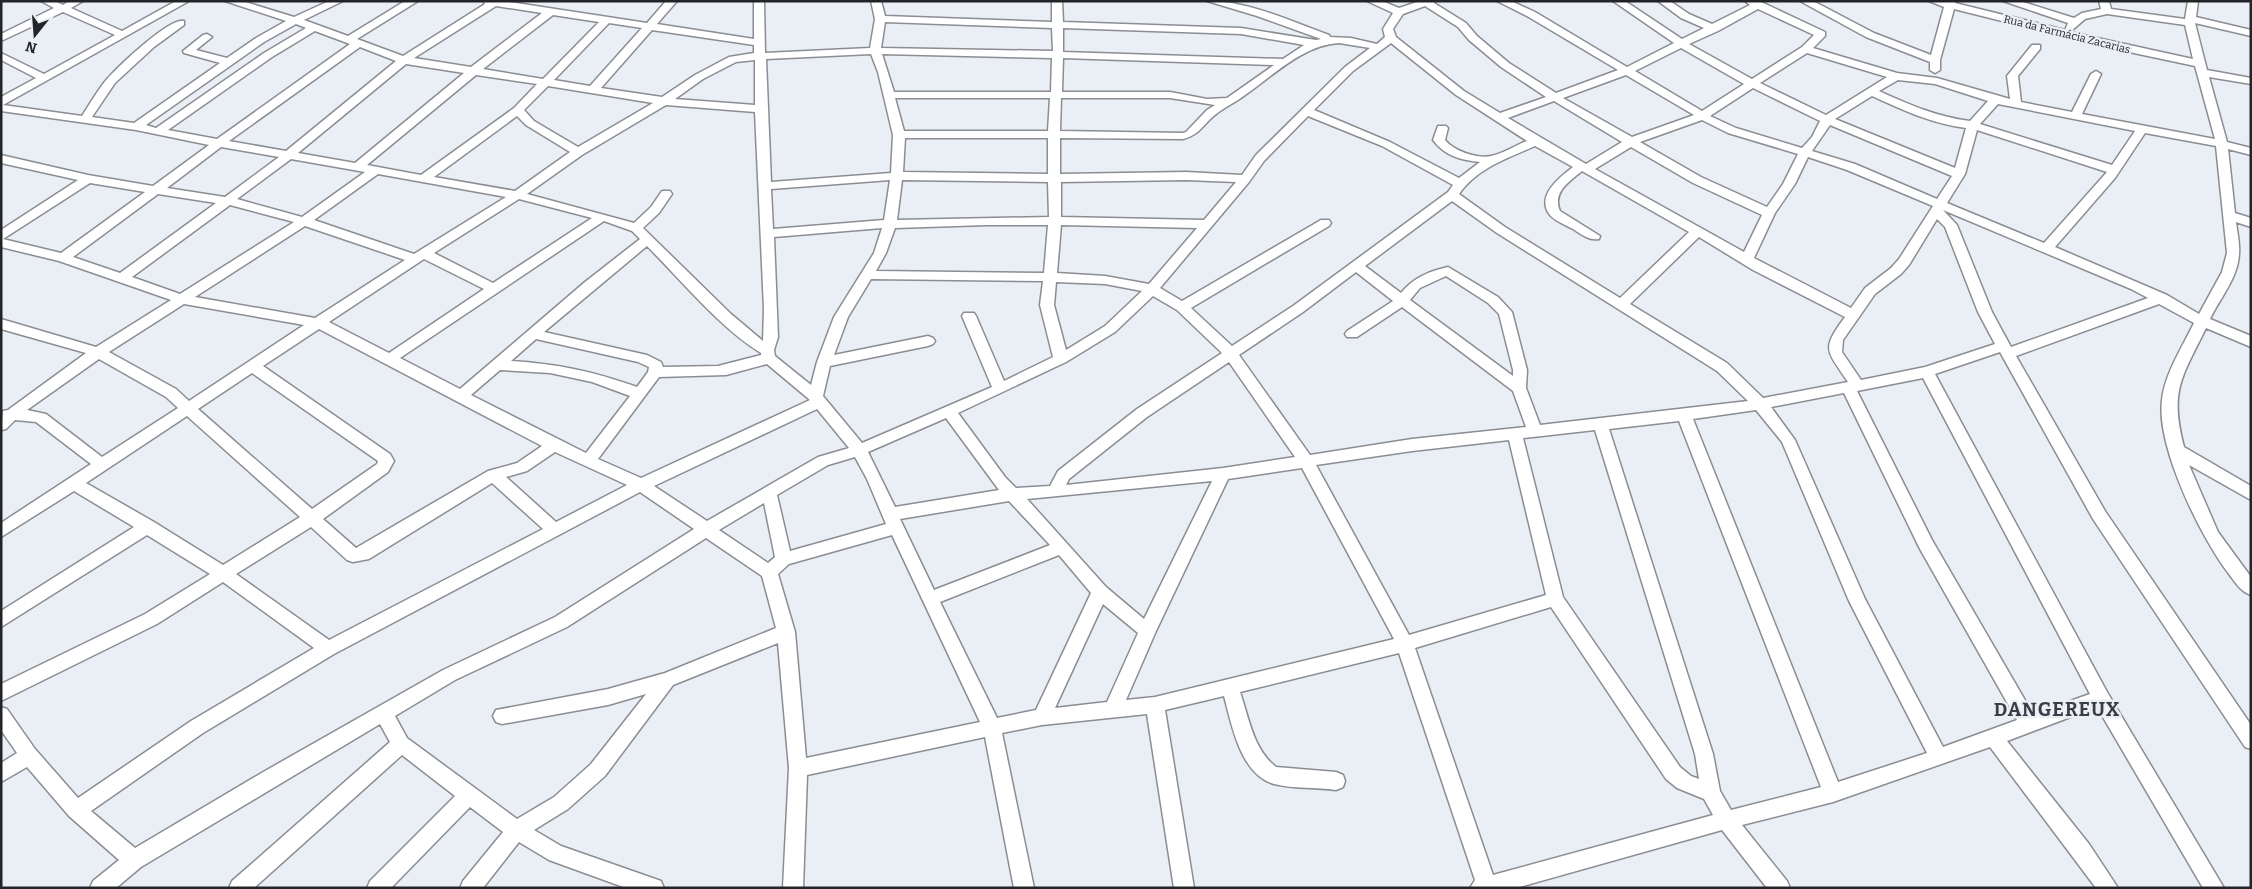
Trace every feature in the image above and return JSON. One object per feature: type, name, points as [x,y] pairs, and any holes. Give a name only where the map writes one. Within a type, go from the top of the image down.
[{"type":"street","points":[[46,1],[121,34]]},
{"type":"street","points":[[1,38],[78,1]]},
{"type":"street","points":[[1,102],[121,34],[184,1]]},
{"type":"street","points":[[230,1],[295,20],[404,60],[664,101],[761,109]]},
{"type":"street","points":[[136,127],[260,40],[295,20],[338,1]]},
{"type":"street","points":[[63,258],[354,41],[412,1]]},
{"type":"street","points":[[483,1],[551,11],[575,11],[607,20],[759,50],[1178,57],[1285,62]]},
{"type":"street","points":[[592,91],[672,1]]},
{"type":"street","points":[[759,1],[761,109],[771,308],[771,337],[768,354]]},
{"type":"street","points":[[818,399],[824,362],[841,317],[880,253],[890,222],[897,176],[899,135],[875,51],[880,19],[876,1]]},
{"type":"street","points":[[1057,1],[1058,56],[1054,134],[1055,220],[1047,305],[1061,359]]},
{"type":"street","points":[[1212,1],[1261,14],[1331,39]]},
{"type":"street","points":[[1372,1],[1399,12]]},
{"type":"street","points":[[1502,1],[1531,14],[1700,117],[1730,131],[1851,167],[1939,208],[2047,248],[2162,298],[2202,320],[2251,342]]},
{"type":"street","points":[[1618,1],[1682,45],[1753,83],[1892,148],[1959,174]]},
{"type":"street","points":[[1662,1],[1692,19],[1714,29]]},
{"type":"street","points":[[1805,1],[1870,35],[1935,60]]},
{"type":"street","name":"Rua da Farmácia Zacarias","points":[[1934,1],[1950,3],[2251,81]]},
{"type":"street","points":[[122,278],[288,156],[404,60],[496,2]]},
{"type":"street","points":[[1769,213],[1714,189],[1554,97],[1505,65],[1462,25],[1428,2],[1399,12],[1388,29],[1391,38],[1460,93],[1536,141],[1747,259],[1758,267],[1853,314]]},
{"type":"street","points":[[2016,2],[2074,21]]},
{"type":"street","points":[[2195,2],[2191,21],[2222,144],[2233,253],[2230,271],[2202,320],[2173,386],[2169,400],[2168,419],[2176,450],[2211,534],[2251,588]]},
{"type":"street","points":[[1500,117],[1627,72],[1714,29],[1754,3],[1822,34],[1806,49],[1700,117],[1630,142],[1584,168],[1554,190],[1551,202],[1555,213],[1594,236]]},
{"type":"street","points":[[1937,81],[1935,60],[1950,3]]},
{"type":"street","points":[[2066,34],[2074,21],[2106,6],[2251,33]]},
{"type":"street","points":[[358,167],[472,72],[551,11]]},
{"type":"street","points":[[880,19],[1241,31],[1314,43]]},
{"type":"street","points":[[423,179],[518,110],[607,20]]},
{"type":"street","points":[[85,120],[111,81],[150,46],[180,23]]},
{"type":"street","points":[[158,131],[268,55],[314,27]]},
{"type":"street","points":[[207,37],[188,51],[228,62]]},
{"type":"street","points":[[100,888],[134,860],[272,777],[449,675],[561,622],[707,529],[823,461],[859,450],[1000,389],[1061,359],[1110,329],[1152,290],[1245,179],[1260,158],[1349,69],[1391,38]]},
{"type":"street","points":[[899,135],[1054,134],[1183,136],[1190,134],[1211,112],[1230,101],[1297,52],[1314,43],[1331,39],[1343,39],[1377,47]]},
{"type":"street","points":[[2016,103],[2012,76],[2036,47]]},
{"type":"street","points":[[1806,49],[1896,76],[1937,81],[1995,100],[2076,114],[2222,144],[2251,152]]},
{"type":"street","points":[[1,531],[517,195],[578,152],[664,101],[699,77],[733,59],[759,50]]},
{"type":"street","points":[[1,56],[43,78]]},
{"type":"street","points":[[2076,114],[2096,74]]},
{"type":"street","points":[[1747,259],[1769,213],[1827,119],[1896,76]]},
{"type":"street","points":[[1870,91],[1926,116],[1973,125],[2114,170]]},
{"type":"street","points":[[889,95],[1057,94],[1116,97],[1170,95],[1207,102],[1230,101]]},
{"type":"street","points":[[1995,100],[1973,125],[1959,174],[1904,262],[1896,271],[1870,291],[1834,345],[1926,544],[2029,723]]},
{"type":"street","points":[[1,108],[136,127],[288,156],[517,195],[602,217],[636,228],[726,317],[818,399],[859,450],[992,728],[1024,888]]},
{"type":"street","points":[[518,110],[530,123],[578,152]]},
{"type":"street","points":[[1308,112],[1386,144],[1455,189],[1501,230],[1722,367],[1760,404],[1788,440],[1857,601],[1938,756]]},
{"type":"street","points":[[1442,128],[1440,144],[1465,156],[1493,160]]},
{"type":"street","points":[[2047,248],[2080,213],[2130,149],[2142,128]]},
{"type":"street","points":[[1055,492],[1063,475],[1142,413],[1298,310],[1478,170],[1493,160],[1536,141]]},
{"type":"street","points":[[1465,156],[1478,170]]},
{"type":"street","points":[[1,159],[88,179],[229,201],[267,210],[420,257],[494,289]]},
{"type":"street","points":[[1,425],[8,414],[98,352],[303,222],[375,171]]},
{"type":"street","points":[[765,186],[897,176],[1054,178],[1186,176],[1245,179]]},
{"type":"street","points":[[1,236],[88,179]]},
{"type":"street","points":[[636,228],[655,210],[666,194]]},
{"type":"street","points":[[1939,208],[1951,225],[1985,312],[2046,424],[2099,515],[2251,741]]},
{"type":"street","points":[[2230,215],[2251,223]]},
{"type":"street","points":[[389,359],[602,217]]},
{"type":"street","points":[[767,234],[890,222],[1055,220],[1207,224]]},
{"type":"street","points":[[1182,307],[1325,224]]},
{"type":"street","points":[[1622,304],[1697,232]]},
{"type":"street","points":[[460,397],[500,365],[590,285],[648,239]]},
{"type":"street","points":[[1,243],[63,258],[182,299],[301,322],[318,323],[554,445],[641,486],[769,572],[786,632],[798,768],[793,888]]},
{"type":"street","points":[[1356,266],[1519,388]]},
{"type":"street","points":[[1352,334],[1402,301],[1415,285],[1438,273],[1448,271],[1501,306],[1505,312],[1520,370],[1519,388],[1535,432]]},
{"type":"street","points":[[867,275],[1050,277],[1105,280],[1152,290],[1182,307],[1230,354],[1307,462],[1405,644],[1485,887],[1726,820],[1833,793],[1994,738],[2029,723],[2101,698]]},
{"type":"street","points":[[769,572],[784,559],[893,521],[1012,494],[1055,492],[1223,474],[1412,445],[1515,435],[1760,404],[1927,372],[2006,350],[2162,298]]},
{"type":"street","points":[[969,316],[1000,389]]},
{"type":"street","points":[[1,324],[98,352],[171,393],[354,555],[358,555],[493,475],[522,467],[554,445]]},
{"type":"street","points":[[533,334],[642,358],[656,365],[655,373],[588,461]]},
{"type":"street","points":[[824,362],[928,341]]},
{"type":"street","points":[[655,373],[666,371],[713,372],[744,366],[768,354]]},
{"type":"street","points":[[500,365],[550,368],[594,378],[638,393]]},
{"type":"street","points":[[1,693],[129,631],[312,518],[383,468],[386,461],[385,458],[253,366]]},
{"type":"street","points":[[1927,372],[2101,698],[2214,888]]},
{"type":"street","points":[[76,810],[197,727],[328,649],[554,530],[818,399]]},
{"type":"street","points":[[948,411],[1012,494],[1062,547],[1100,592],[1147,631]]},
{"type":"street","points":[[8,414],[32,415],[41,418],[102,464]]},
{"type":"street","points":[[1684,415],[1833,793]]},
{"type":"street","points":[[1600,424],[1704,754],[1711,793],[1726,820],[1780,888]]},
{"type":"street","points":[[1515,435],[1555,599],[1673,773],[1684,782],[1711,793]]},
{"type":"street","points":[[2176,450],[2251,494]]},
{"type":"street","points":[[1113,709],[1147,631],[1223,474]]},
{"type":"street","points":[[493,475],[554,530]]},
{"type":"street","points":[[74,483],[148,526],[224,574],[328,649]]},
{"type":"street","points":[[769,493],[784,559]]},
{"type":"street","points":[[1,620],[148,526]]},
{"type":"street","points":[[930,599],[1062,547]]},
{"type":"street","points":[[1042,717],[1100,592]]},
{"type":"street","points":[[798,768],[1042,717],[1155,705],[1405,644],[1555,599]]},
{"type":"street","points":[[502,716],[608,697],[667,680],[786,632]]},
{"type":"street","points":[[470,888],[516,830],[561,803],[598,770],[667,680]]},
{"type":"street","points":[[1230,687],[1250,747],[1258,764],[1271,775],[1336,780]]},
{"type":"street","points":[[1155,705],[1184,888]]},
{"type":"street","points":[[384,714],[401,744],[468,796],[516,830],[556,853],[654,888]]},
{"type":"street","points":[[1,715],[29,755],[76,810],[134,860]]},
{"type":"street","points":[[1994,738],[2082,850],[2108,888]]},
{"type":"street","points":[[239,888],[401,744]]},
{"type":"street","points":[[1,774],[29,755]]},
{"type":"street","points":[[377,888],[468,796]]},
{"type":"district","name":"DANGEREUX","points":[[2057,709]]}]
